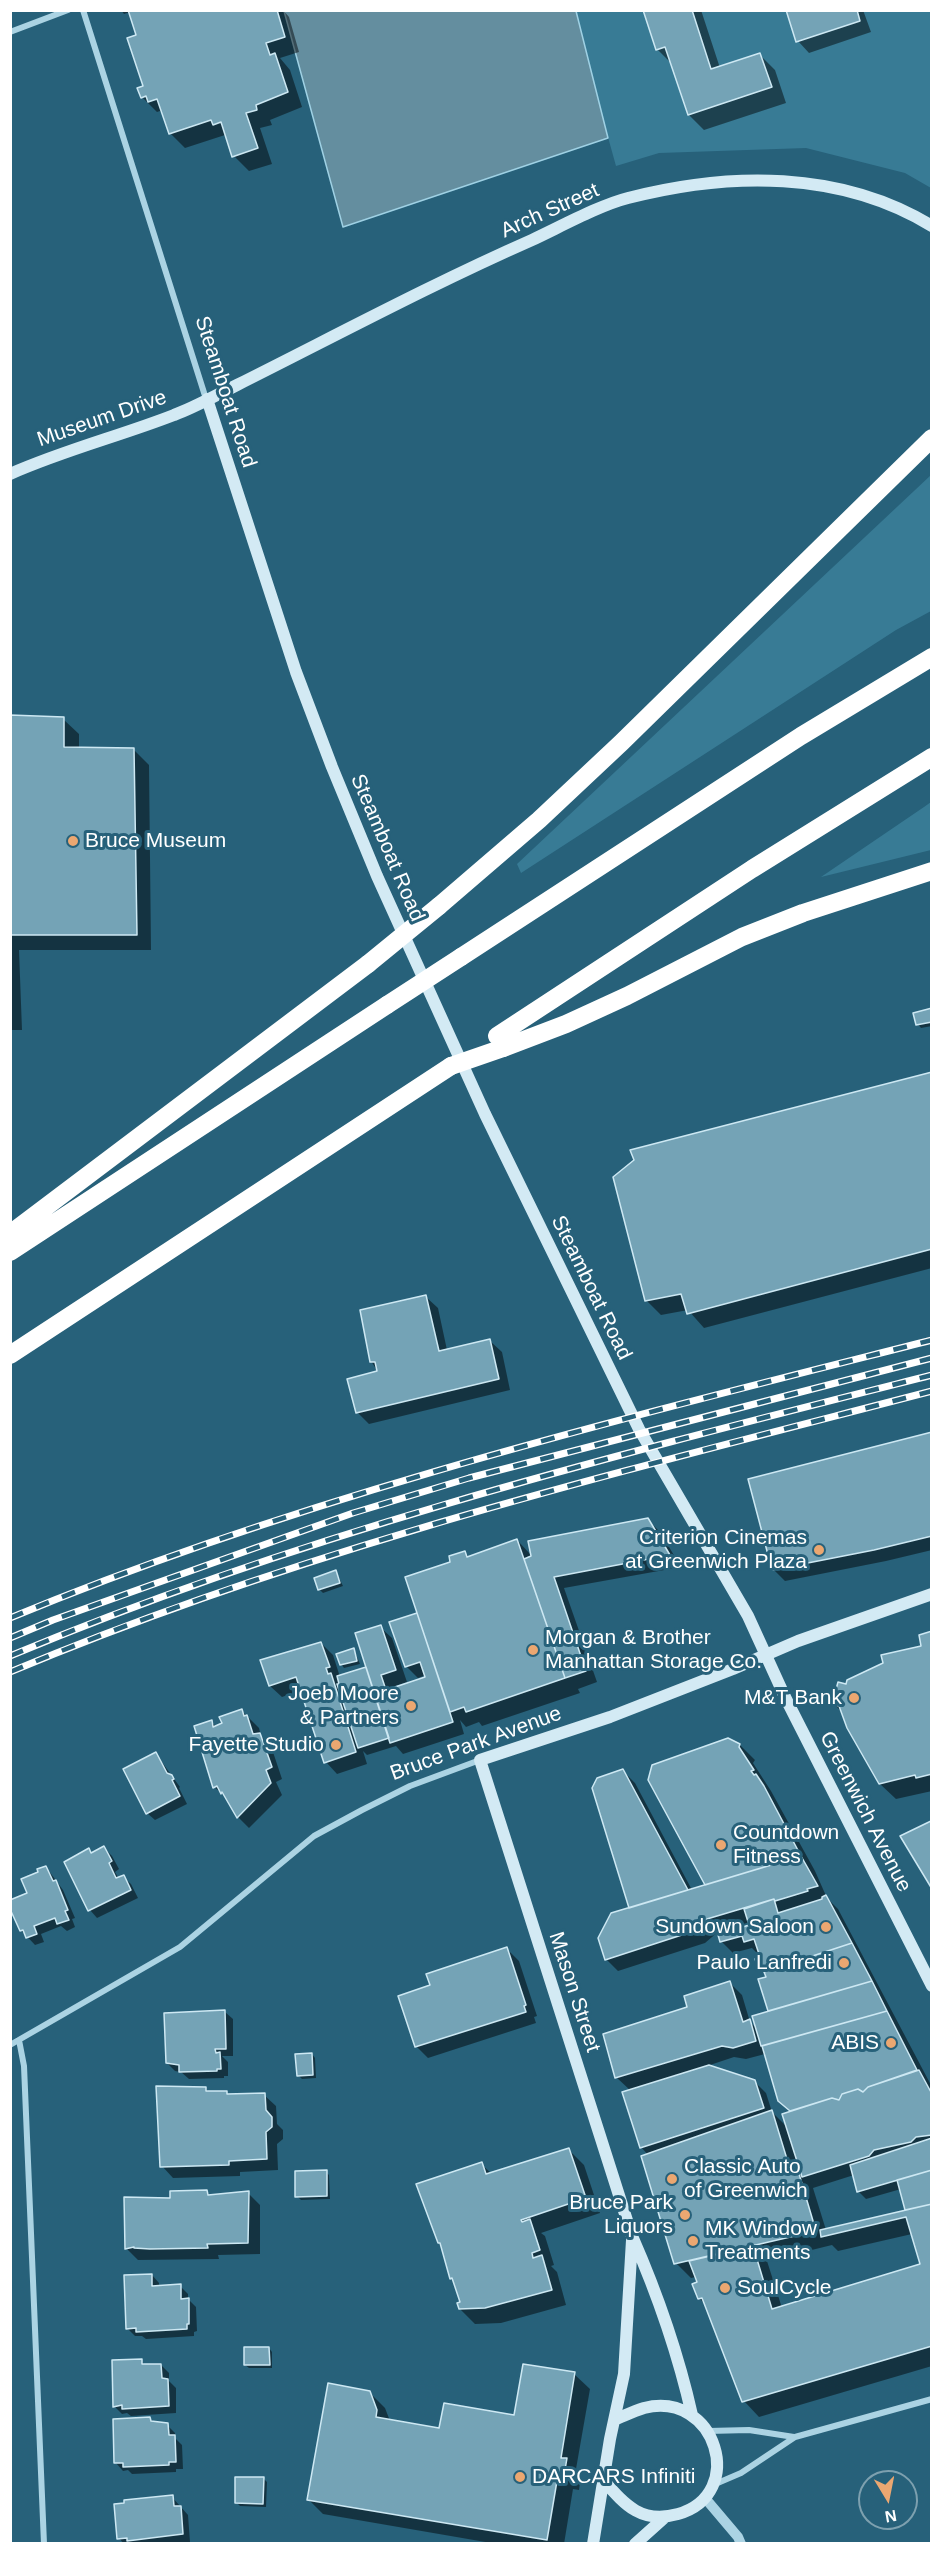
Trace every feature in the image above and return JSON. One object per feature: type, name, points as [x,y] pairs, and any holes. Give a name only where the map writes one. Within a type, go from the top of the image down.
[{"type":"highway","points":[[10,1234],[368,964],[539,820],[932,438]]},
{"type":"highway","points":[[10,1252],[791,743],[932,657]]},
{"type":"highway","points":[[10,1355],[451,1066],[500,1042],[752,869],[932,757]]},
{"type":"highway","points":[[500,1042],[566,1024],[627,996],[742,937],[814,909],[932,871]]},
{"type":"main road","name":"Arch Street","points":[[207,399],[485,261],[625,198],[682,186],[756,179],[825,185],[886,204],[932,226]]},
{"type":"main road","name":"Museum Drive","points":[[10,474],[49,457],[176,414],[207,399]]},
{"type":"main road","name":"Steamboat Road","points":[[207,399],[296,672],[332,768],[377,876],[490,1125],[639,1429],[730,1584],[766,1655]]},
{"type":"main road","name":"Bruce Park Avenue","points":[[480,1760],[610,1717],[882,1610],[932,1594]]},
{"type":"main road","name":"Greenwich Avenue","points":[[766,1655],[932,1986]]},
{"type":"main road","name":"Mason Street","points":[[480,1760],[632,2236],[651,2279],[684,2382],[692,2415]]},
{"type":"main road","name":"Mason Street","points":[[593,2544],[627,2346],[632,2236]]},
{"type":"main road","points":[[614,2420],[645,2408],[673,2407],[692,2415],[708,2431],[717,2453],[718,2466],[713,2485],[705,2498],[690,2510],[664,2518],[635,2544]]},
{"type":"main road","points":[[604,2481],[621,2501],[641,2514],[664,2518]]},
{"type":"street","points":[[10,32],[68,10]]},
{"type":"street","name":"Steamboat Road","points":[[83,10],[207,399]]},
{"type":"street","name":"Bruce Park Avenue","points":[[10,2044],[180,1947],[314,1836],[410,1786],[480,1760]]},
{"type":"street","points":[[19,2040],[24,2066],[45,2544]]},
{"type":"street","points":[[713,2485],[741,2473],[795,2437],[932,2399]]},
{"type":"street","points":[[708,2431],[749,2430],[795,2437]]},
{"type":"street","points":[[705,2498],[738,2537],[741,2544]]},
{"type":"shaded area","points":[[284,11],[576,11],[608,138],[343,227]]},
{"type":"shaded area","points":[[573,11],[931,11],[931,188],[905,173],[806,148],[659,153],[616,166]]},
{"type":"shaded area","points":[[931,475],[931,611],[896,630],[521,873],[517,864]]},
{"type":"shaded area","points":[[931,802],[931,850],[821,877],[924,807]]},
{"type":"building","points":[[128,10],[277,10],[285,37],[266,43],[270,55],[275,53],[288,92],[256,105],[257,110],[246,113],[258,148],[232,157],[221,122],[213,125],[211,120],[169,134],[157,99],[148,102],[146,96],[141,98],[137,88],[143,86],[127,38],[136,35]]},
{"type":"building","points":[[643,10],[692,10],[711,69],[760,53],[772,87],[688,115],[665,47],[656,50]]},
{"type":"building","points":[[786,10],[857,10],[860,21],[796,42]]},
{"type":"building","name":"Bruce Museum","points":[[10,715],[64,717],[64,747],[134,748],[137,935],[10,935]]},
{"type":"building","points":[[932,1008],[932,1022],[916,1025],[913,1013]]},
{"type":"building","points":[[932,1072],[932,1249],[687,1314],[681,1294],[645,1301],[613,1177],[634,1160],[630,1150]]},
{"type":"building","points":[[426,1295],[439,1351],[490,1339],[499,1379],[356,1413],[347,1379],[377,1371],[375,1362],[370,1362],[360,1310]]},
{"type":"building","points":[[932,1432],[932,1536],[772,1570],[748,1479]]},
{"type":"building","points":[[648,1518],[670,1555],[554,1577],[586,1671],[565,1678],[524,1559],[531,1556],[528,1541]]},
{"type":"building","points":[[517,1539],[565,1678],[466,1712],[464,1707],[450,1712],[405,1577],[450,1562],[449,1556],[465,1551],[467,1557]]},
{"type":"building","points":[[336,1570],[340,1583],[318,1590],[314,1578]]},
{"type":"building","points":[[417,1613],[453,1722],[390,1743],[355,1633],[381,1625],[396,1670],[381,1675],[386,1690],[425,1677],[420,1662],[405,1667],[389,1622]]},
{"type":"building","points":[[932,1631],[932,1774],[916,1778],[915,1775],[879,1784],[847,1728],[839,1706],[832,1704],[838,1682],[846,1684],[847,1680],[883,1663],[881,1655],[921,1646],[919,1635]]},
{"type":"building","points":[[321,1642],[330,1667],[326,1668],[328,1674],[331,1673],[356,1752],[324,1763],[296,1677],[269,1686],[260,1660]]},
{"type":"building","points":[[354,1648],[357,1661],[340,1665],[336,1654]]},
{"type":"building","points":[[366,1667],[389,1738],[358,1748],[337,1684],[339,1684],[337,1676]]},
{"type":"building","points":[[242,1709],[244,1716],[247,1715],[253,1734],[260,1733],[272,1767],[266,1770],[271,1783],[237,1818],[222,1792],[221,1794],[217,1786],[213,1788],[194,1726],[212,1720],[213,1727],[222,1723],[219,1717]]},
{"type":"building","points":[[728,1738],[740,1744],[739,1747],[754,1770],[751,1771],[754,1775],[756,1774],[764,1786],[801,1856],[705,1885],[648,1780],[652,1765]]},
{"type":"building","points":[[156,1752],[167,1773],[172,1775],[180,1796],[146,1814],[123,1769]]},
{"type":"building","points":[[623,1769],[688,1890],[629,1908],[592,1788],[597,1778]]},
{"type":"building","points":[[932,1821],[932,1889],[900,1836]]},
{"type":"building","points":[[104,1846],[112,1861],[109,1863],[116,1878],[124,1875],[131,1890],[88,1911],[64,1862],[89,1848],[91,1853]]},
{"type":"building","points":[[801,1856],[818,1886],[775,1901],[774,1899],[707,1919],[694,1931],[605,1960],[598,1938],[611,1913]]},
{"type":"building","points":[[46,1866],[53,1881],[56,1880],[68,1910],[65,1911],[69,1920],[57,1924],[55,1918],[34,1926],[37,1934],[26,1938],[23,1930],[20,1931],[10,1909],[10,1900],[27,1893],[21,1879]]},
{"type":"building","points":[[826,1895],[852,1943],[764,1972],[761,1963],[757,1965],[755,1959],[760,1957],[754,1939],[744,1942],[742,1936],[720,1942],[718,1935],[749,1925],[744,1909],[774,1899],[778,1913],[822,1899]]},
{"type":"building","points":[[852,1943],[872,1981],[768,2011],[758,1979],[766,1977],[764,1972]]},
{"type":"building","points":[[507,1947],[526,2005],[524,2006],[526,2012],[415,2047],[398,1996],[430,1985],[426,1974]]},
{"type":"building","points":[[730,1981],[743,2022],[750,2019],[756,2041],[733,2048],[722,2046],[615,2078],[603,2034],[687,2007],[684,1996]]},
{"type":"building","points":[[872,1981],[887,2011],[761,2046],[752,2016]]},
{"type":"building","points":[[225,2010],[226,2049],[215,2049],[216,2053],[220,2052],[221,2069],[179,2072],[179,2065],[166,2063],[164,2013]]},
{"type":"building","points":[[887,2011],[917,2070],[868,2087],[863,2092],[858,2089],[842,2094],[839,2100],[832,2098],[790,2111],[778,2101],[762,2046]]},
{"type":"building","points":[[312,2053],[313,2075],[297,2076],[295,2054]]},
{"type":"building","points":[[709,2065],[755,2080],[764,2108],[640,2148],[622,2092]]},
{"type":"building","points":[[919,2070],[932,2094],[932,2135],[916,2137],[911,2142],[874,2150],[869,2156],[802,2177],[782,2114],[832,2098],[839,2100],[842,2094],[858,2089],[863,2092],[868,2087]]},
{"type":"building","points":[[156,2086],[206,2087],[206,2091],[227,2091],[227,2094],[265,2093],[266,2110],[272,2117],[272,2127],[266,2132],[267,2159],[229,2161],[229,2165],[160,2167]]},
{"type":"building","points":[[772,2110],[790,2169],[797,2167],[816,2231],[674,2264],[641,2156]]},
{"type":"building","points":[[932,2138],[932,2170],[857,2192],[850,2165]]},
{"type":"building","points":[[569,2148],[586,2198],[521,2220],[522,2222],[530,2219],[540,2250],[532,2253],[533,2258],[542,2255],[552,2290],[485,2308],[459,2309],[457,2303],[460,2302],[452,2278],[450,2279],[440,2243],[438,2243],[416,2184],[482,2162],[486,2174]]},
{"type":"building","points":[[327,2170],[327,2196],[295,2197],[295,2171]]},
{"type":"building","points":[[932,2170],[932,2204],[905,2210],[897,2180]]},
{"type":"building","points":[[207,2190],[208,2195],[249,2191],[248,2243],[207,2244],[208,2248],[134,2247],[125,2249],[124,2197],[170,2198],[170,2191]]},
{"type":"building","points":[[932,2204],[932,2346],[742,2402],[702,2298],[698,2299],[692,2284],[697,2282],[689,2261],[753,2246],[772,2309],[920,2264],[906,2217],[821,2237],[820,2230]]},
{"type":"building","points":[[152,2274],[152,2286],[181,2284],[181,2299],[189,2298],[187,2329],[136,2332],[136,2328],[126,2329],[124,2275]]},
{"type":"building","points":[[244,2347],[269,2347],[270,2365],[244,2365]]},
{"type":"building","points":[[142,2359],[142,2364],[161,2364],[162,2378],[168,2379],[169,2406],[122,2409],[122,2405],[113,2407],[112,2360]]},
{"type":"building","points":[[523,2364],[575,2372],[561,2458],[567,2458],[564,2476],[558,2475],[547,2540],[307,2500],[328,2383],[370,2391],[377,2410],[376,2417],[439,2428],[444,2403],[514,2415]]},
{"type":"building","points":[[150,2417],[151,2421],[168,2423],[169,2435],[175,2435],[176,2462],[169,2462],[169,2465],[123,2467],[123,2463],[114,2463],[113,2419]]},
{"type":"building","points":[[235,2477],[264,2477],[263,2504],[235,2503]]},
{"type":"building","points":[[173,2495],[174,2506],[181,2506],[183,2534],[127,2541],[127,2538],[117,2539],[114,2504],[124,2503],[124,2500]]},
{"type":"railway","points":[[10,1618],[122,1574],[236,1534],[466,1462],[698,1399],[932,1340]]},
{"type":"railway","points":[[10,1638],[53,1620],[353,1513],[469,1478],[932,1358]]},
{"type":"railway","points":[[10,1656],[122,1611],[236,1570],[350,1533],[582,1466],[932,1375]]},
{"type":"railway","points":[[10,1672],[122,1627],[350,1550],[581,1483],[932,1391]]},
{"type":"place","name":"Bruce Museum","points":[[73,841]]},
{"type":"place","name":"Criterion Cinemas at Greenwich Plaza","points":[[819,1550]]},
{"type":"place","name":"Morgan & Brother Manhattan Storage Co.","points":[[533,1650]]},
{"type":"place","name":"M&T Bank","points":[[854,1698]]},
{"type":"place","name":"Joeb Moore & Partners","points":[[411,1706]]},
{"type":"place","name":"Fayette Studio","points":[[336,1745]]},
{"type":"place","name":"Countdown Fitness","points":[[721,1845]]},
{"type":"place","name":"Sundown Saloon","points":[[826,1927]]},
{"type":"place","name":"Paulo Lanfredi","points":[[844,1963]]},
{"type":"place","name":"ABIS","points":[[891,2043]]},
{"type":"place","name":"Classic Auto of Greenwich","points":[[672,2179]]},
{"type":"place","name":"Bruce Park Liquors","points":[[685,2215]]},
{"type":"place","name":"MK Window Treatments","points":[[693,2241]]},
{"type":"place","name":"SoulCycle","points":[[725,2288]]},
{"type":"place","name":"DARCARS Infiniti","points":[[520,2477]]}]
